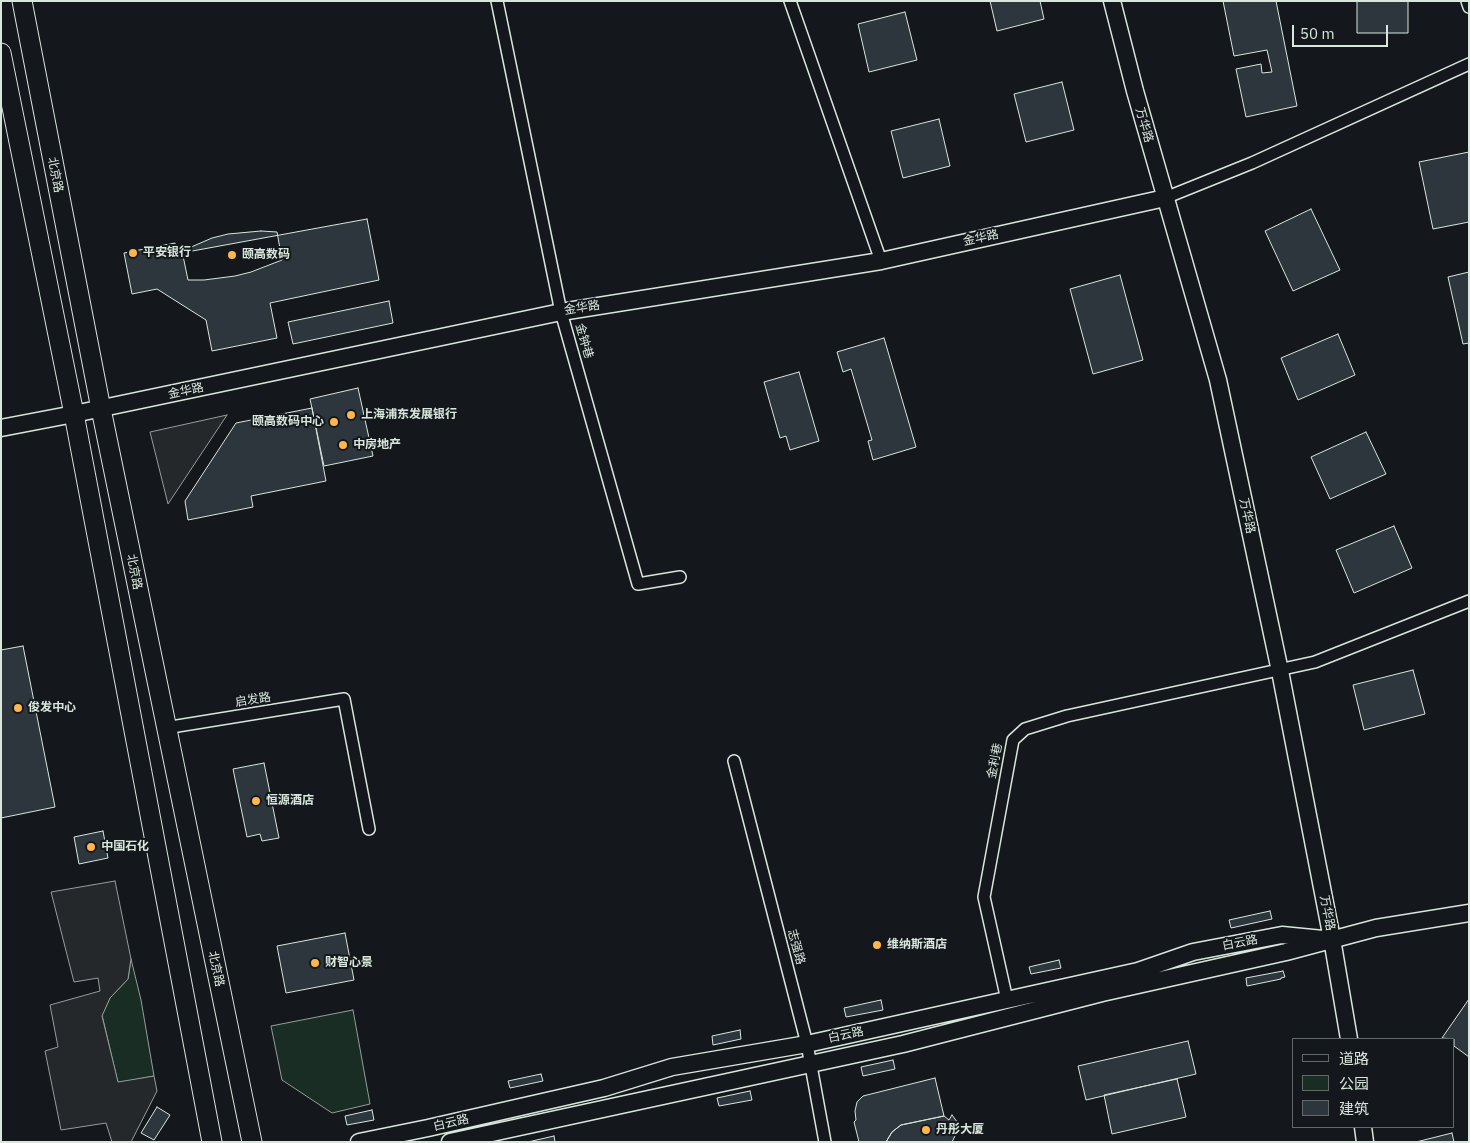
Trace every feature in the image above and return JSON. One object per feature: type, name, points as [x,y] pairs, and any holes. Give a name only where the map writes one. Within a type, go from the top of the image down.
[{"type":"main road","name":"北京路","points":[[22,1],[100,408],[252,1142]]},
{"type":"main road","points":[[1,53],[74,414],[212,1142]]},
{"type":"street","name":"金钟巷","points":[[497,1],[561,312],[638,584],[680,578]]},
{"type":"street","points":[[790,1],[881,260]]},
{"type":"street","name":"万华路","points":[[1112,1],[1165,198],[1218,380],[1280,671],[1332,940],[1349,1038]]},
{"type":"street","points":[[1467,1],[1469,7]]},
{"type":"street","points":[[1165,198],[1252,163],[1469,64]]},
{"type":"street","name":"金华路","points":[[1,428],[561,312],[881,260],[1165,198]]},
{"type":"street","name":"金利巷","points":[[1007,1000],[984,897],[1013,740],[1026,729],[1067,716],[1315,662],[1469,601]]},
{"type":"street","name":"启发路","points":[[165,728],[344,699],[369,829]]},
{"type":"street","name":"志强路","points":[[734,761],[807,1044],[825,1142]]},
{"type":"street","name":"白云路","points":[[450,1142],[903,1044],[1102,992],[1286,952],[1376,928],[1469,913]]},
{"type":"street","name":"白云路","points":[[359,1142],[604,1088],[672,1066],[807,1044],[1138,971],[1193,952],[1282,935],[1332,940]]},
{"type":"street","points":[[1363,1128],[1365,1142]]},
{"type":"green space","points":[[131,959],[141,1000],[154,1076],[118,1083],[102,1015],[110,998],[128,979]]},
{"type":"green space","points":[[353,1010],[370,1104],[332,1113],[282,1080],[271,1026]]},
{"type":"shaded area","points":[[227,415],[168,504],[150,432]]},
{"type":"shaded area","points":[[115,881],[131,959],[128,979],[110,998],[102,1016],[118,1082],[154,1076],[157,1091],[131,1142],[112,1142],[106,1123],[61,1130],[45,1051],[58,1047],[50,1005],[100,991],[98,978],[74,982],[51,892]]},
{"type":"building","points":[[990,1],[1040,1],[1044,19],[997,31]]},
{"type":"building","points":[[1223,1],[1276,1],[1297,106],[1246,117],[1236,69],[1261,64],[1262,73],[1272,72],[1267,50],[1234,56]]},
{"type":"building","points":[[1357,1],[1408,1],[1408,33],[1357,33]]},
{"type":"building","points":[[905,12],[917,60],[869,72],[858,24]]},
{"type":"building","points":[[1062,82],[1074,130],[1026,142],[1014,94]]},
{"type":"building","points":[[939,119],[950,166],[903,178],[891,131]]},
{"type":"building","points":[[1469,152],[1469,222],[1433,229],[1419,162]]},
{"type":"building","points":[[1311,209],[1340,270],[1293,291],[1265,231]]},
{"type":"building","points":[[367,219],[379,280],[270,303],[277,338],[212,351],[206,320],[157,289],[132,294],[124,253],[175,243],[176,254]]},
{"type":"building","name":"颐高数码","points":[[261,231],[277,232],[282,260],[235,276],[188,280],[182,251],[212,238],[228,234]]},
{"type":"building","points":[[1469,272],[1469,343],[1463,344],[1448,277]]},
{"type":"building","points":[[1120,275],[1143,360],[1093,374],[1070,289]]},
{"type":"building","points":[[389,301],[393,323],[293,344],[288,322]]},
{"type":"building","points":[[1338,334],[1355,375],[1298,400],[1281,358]]},
{"type":"building","points":[[884,338],[916,447],[873,460],[868,441],[872,440],[851,369],[843,372],[837,352]]},
{"type":"building","points":[[799,372],[819,441],[790,450],[786,436],[780,438],[764,382]]},
{"type":"building","points":[[358,388],[373,456],[324,466],[310,399]]},
{"type":"building","points":[[312,408],[326,481],[251,496],[253,507],[188,520],[185,501],[236,423]]},
{"type":"building","points":[[1366,432],[1386,474],[1330,499],[1311,457]]},
{"type":"building","points":[[1394,526],[1412,568],[1354,593],[1336,550]]},
{"type":"building","name":"俊发中心","points":[[23,646],[55,807],[1,818],[1,650]]},
{"type":"building","points":[[1413,670],[1425,714],[1364,730],[1353,685]]},
{"type":"building","name":"恒源酒店","points":[[264,763],[279,838],[262,841],[260,834],[247,837],[233,769]]},
{"type":"building","name":"中国石化","points":[[103,831],[108,858],[79,864],[74,837]]},
{"type":"building","points":[[1270,911],[1272,919],[1231,928],[1229,920]]},
{"type":"building","name":"财智心景","points":[[345,933],[354,980],[286,993],[277,946]]},
{"type":"building","points":[[1059,960],[1061,968],[1031,974],[1029,967]]},
{"type":"building","points":[[1283,971],[1285,977],[1281,979],[1247,986],[1246,978]]},
{"type":"building","points":[[1469,999],[1469,1057],[1455,1047],[1455,1038],[1442,1038]]},
{"type":"building","points":[[881,1000],[883,1010],[846,1017],[844,1008]]},
{"type":"building","points":[[740,1030],[741,1039],[713,1045],[712,1036]]},
{"type":"building","points":[[1188,1041],[1196,1074],[1086,1100],[1078,1066]]},
{"type":"building","points":[[893,1060],[895,1069],[863,1076],[861,1067]]},
{"type":"building","points":[[541,1074],[543,1081],[510,1088],[508,1081]]},
{"type":"building","points":[[935,1078],[944,1116],[901,1125],[892,1132],[886,1142],[859,1142],[854,1122],[856,1120],[857,1102],[863,1096]]},
{"type":"building","points":[[1177,1079],[1186,1117],[1112,1134],[1104,1095]]},
{"type":"building","points":[[750,1091],[752,1100],[719,1106],[717,1098]]},
{"type":"building","points":[[157,1107],[170,1115],[154,1140],[141,1133]]},
{"type":"building","points":[[372,1110],[374,1120],[347,1125],[345,1116]]},
{"type":"building","name":"丹彤大厦","points":[[952,1115],[959,1128],[952,1142],[886,1142],[892,1132],[901,1125],[944,1116],[949,1120]]},
{"type":"building","points":[[1452,1133],[1454,1142],[1416,1142]]},
{"type":"building","points":[[554,1136],[555,1142],[528,1142]]},
{"type":"place","name":"平安银行","points":[[133,253]]},
{"type":"place","name":"颐高数码","points":[[232,255]]},
{"type":"place","name":"上海浦东发展银行","points":[[351,415]]},
{"type":"place","name":"颐高数码中心","points":[[334,422]]},
{"type":"place","name":"中房地产","points":[[343,445]]},
{"type":"place","name":"俊发中心","points":[[18,708]]},
{"type":"place","name":"恒源酒店","points":[[256,801]]},
{"type":"place","name":"中国石化","points":[[91,847]]},
{"type":"place","name":"维纳斯酒店","points":[[877,945]]},
{"type":"place","name":"财智心景","points":[[315,963]]},
{"type":"place","name":"丹彤大厦","points":[[926,1130]]}]
